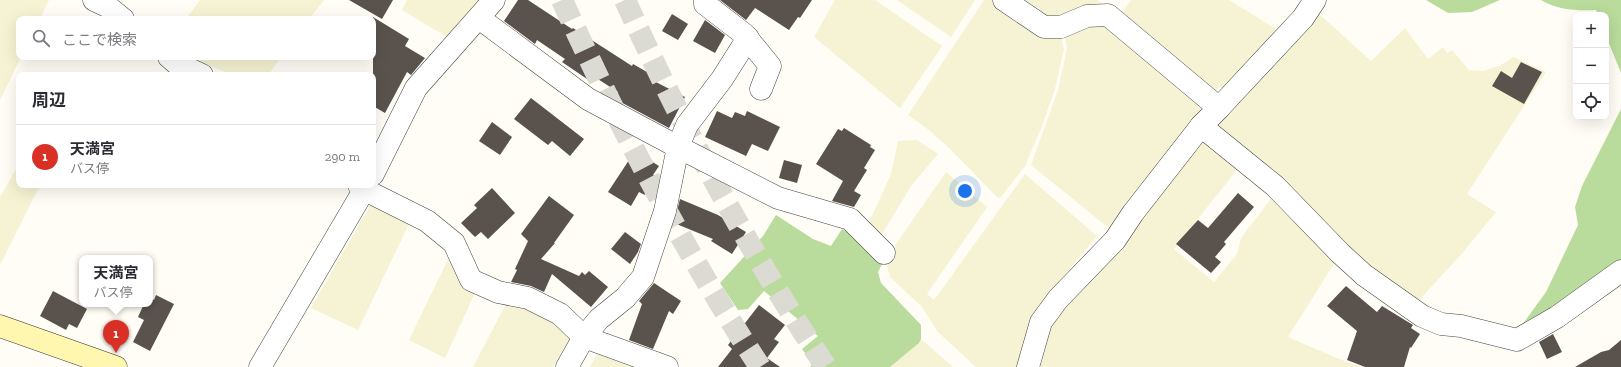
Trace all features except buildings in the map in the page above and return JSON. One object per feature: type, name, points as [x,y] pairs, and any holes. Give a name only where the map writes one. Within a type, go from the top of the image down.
[{"type":"street","points":[[94,0],[108,6],[120,16]]},
{"type":"street","points":[[376,165],[416,88],[494,0]]},
{"type":"street","points":[[705,0],[705,4],[748,38],[770,66],[761,89]]},
{"type":"street","points":[[1004,0],[1044,27],[1061,27],[1087,16],[1108,15],[1219,108]]},
{"type":"street","points":[[1028,367],[1041,322],[1058,299],[1115,240],[1133,213],[1201,126],[1303,18],[1315,0]]},
{"type":"street","points":[[479,18],[588,99],[778,198],[850,219],[884,253]]},
{"type":"street","points":[[567,367],[584,337],[599,319],[625,298],[643,277],[665,211],[678,147],[687,125],[722,79],[748,38]]},
{"type":"street","points":[[172,60],[196,72]]},
{"type":"street","points":[[1201,126],[1274,186],[1340,253],[1364,275],[1422,316],[1441,324],[1461,326],[1517,340],[1556,318],[1621,271]]},
{"type":"street","points":[[260,367],[364,188]]},
{"type":"street","points":[[373,188],[427,221],[454,243],[471,280],[498,292],[528,298],[560,314],[584,337],[667,367]]},
{"type":"street","points":[[0,326],[116,367]]},
{"type":"shaded area","points":[[0,0],[49,0],[41,16],[16,16],[16,60],[20,60],[0,100]]},
{"type":"shaded area","points":[[200,0],[324,0],[311,16],[188,16]]},
{"type":"shaded area","points":[[407,0],[486,0],[450,39],[402,10]]},
{"type":"shaded area","points":[[835,0],[875,0],[942,46],[900,108],[814,37]]},
{"type":"shaded area","points":[[897,0],[975,0],[951,37]]},
{"type":"shaded area","points":[[984,0],[996,0],[1059,30],[1064,49],[1055,89],[1042,126],[1025,166],[1001,197],[998,198],[950,149],[929,130],[908,115]]},
{"type":"shaded area","points":[[1025,0],[1098,0],[1103,5],[1059,23],[1036,17],[1041,10]]},
{"type":"shaded area","points":[[1131,0],[1229,0],[1281,32],[1227,91],[1220,86],[1212,96],[1119,16]]},
{"type":"shaded area","points":[[1317,12],[1371,61],[1405,28],[1428,59],[1443,47],[1447,53],[1452,50],[1469,70],[1483,71],[1499,66],[1514,57],[1546,72],[1467,194],[1496,212],[1460,256],[1418,301],[1406,301],[1215,126]]},
{"type":"shaded area","points":[[1101,18],[1209,106],[1115,233],[1031,165],[1058,90],[1067,49],[1064,30]]},
{"type":"shaded area","points":[[197,60],[279,60],[270,72],[225,72]]},
{"type":"shaded area","points":[[1203,136],[1240,166],[1174,249],[1214,282],[1237,254],[1241,238],[1274,195],[1337,259],[1288,337],[1339,359],[1362,367],[1037,367],[1051,324]]},
{"type":"shaded area","points":[[917,140],[938,154],[911,186],[881,236],[867,227],[891,174],[898,141]]},
{"type":"shaded area","points":[[16,169],[16,188],[38,188],[0,265],[0,197]]},
{"type":"shaded area","points":[[946,172],[987,207],[927,294],[934,300],[1025,174],[1097,236],[1049,294],[1030,323],[1021,351],[1018,367],[976,367],[937,331],[922,307],[890,277],[887,266],[896,244]]},
{"type":"shaded area","points":[[372,202],[411,220],[358,330],[311,308]]},
{"type":"shaded area","points":[[451,253],[476,291],[445,358],[409,340]]},
{"type":"shaded area","points":[[507,302],[554,320],[571,336],[553,367],[473,367]]},
{"type":"shaded area","points":[[921,339],[953,367],[890,367],[919,343]]},
{"type":"shaded area","points":[[597,354],[608,355],[638,367],[590,367]]},
{"type":"green space","points":[[1426,0],[1500,0],[1472,12],[1448,13]]},
{"type":"green space","points":[[1541,0],[1621,0],[1621,73],[1609,43],[1609,12],[1560,8]]},
{"type":"green space","points":[[1621,109],[1621,281],[1519,329],[1546,292],[1578,225],[1575,207],[1582,186]]},
{"type":"green space","points":[[776,215],[813,239],[831,246],[842,229],[861,241],[883,262],[878,272],[881,283],[921,325],[921,339],[919,343],[890,367],[810,367],[813,363],[802,349],[818,336],[764,291],[748,309],[738,310],[720,283],[763,236]]},
{"type":"tunnel","points":[[562,0],[606,94],[654,187],[705,278],[760,367]]},
{"type":"tunnel","points":[[625,0],[670,95],[718,188],[770,279],[826,367]]},
{"type":"place","name":"天満宮","points":[[116,353]]}]
